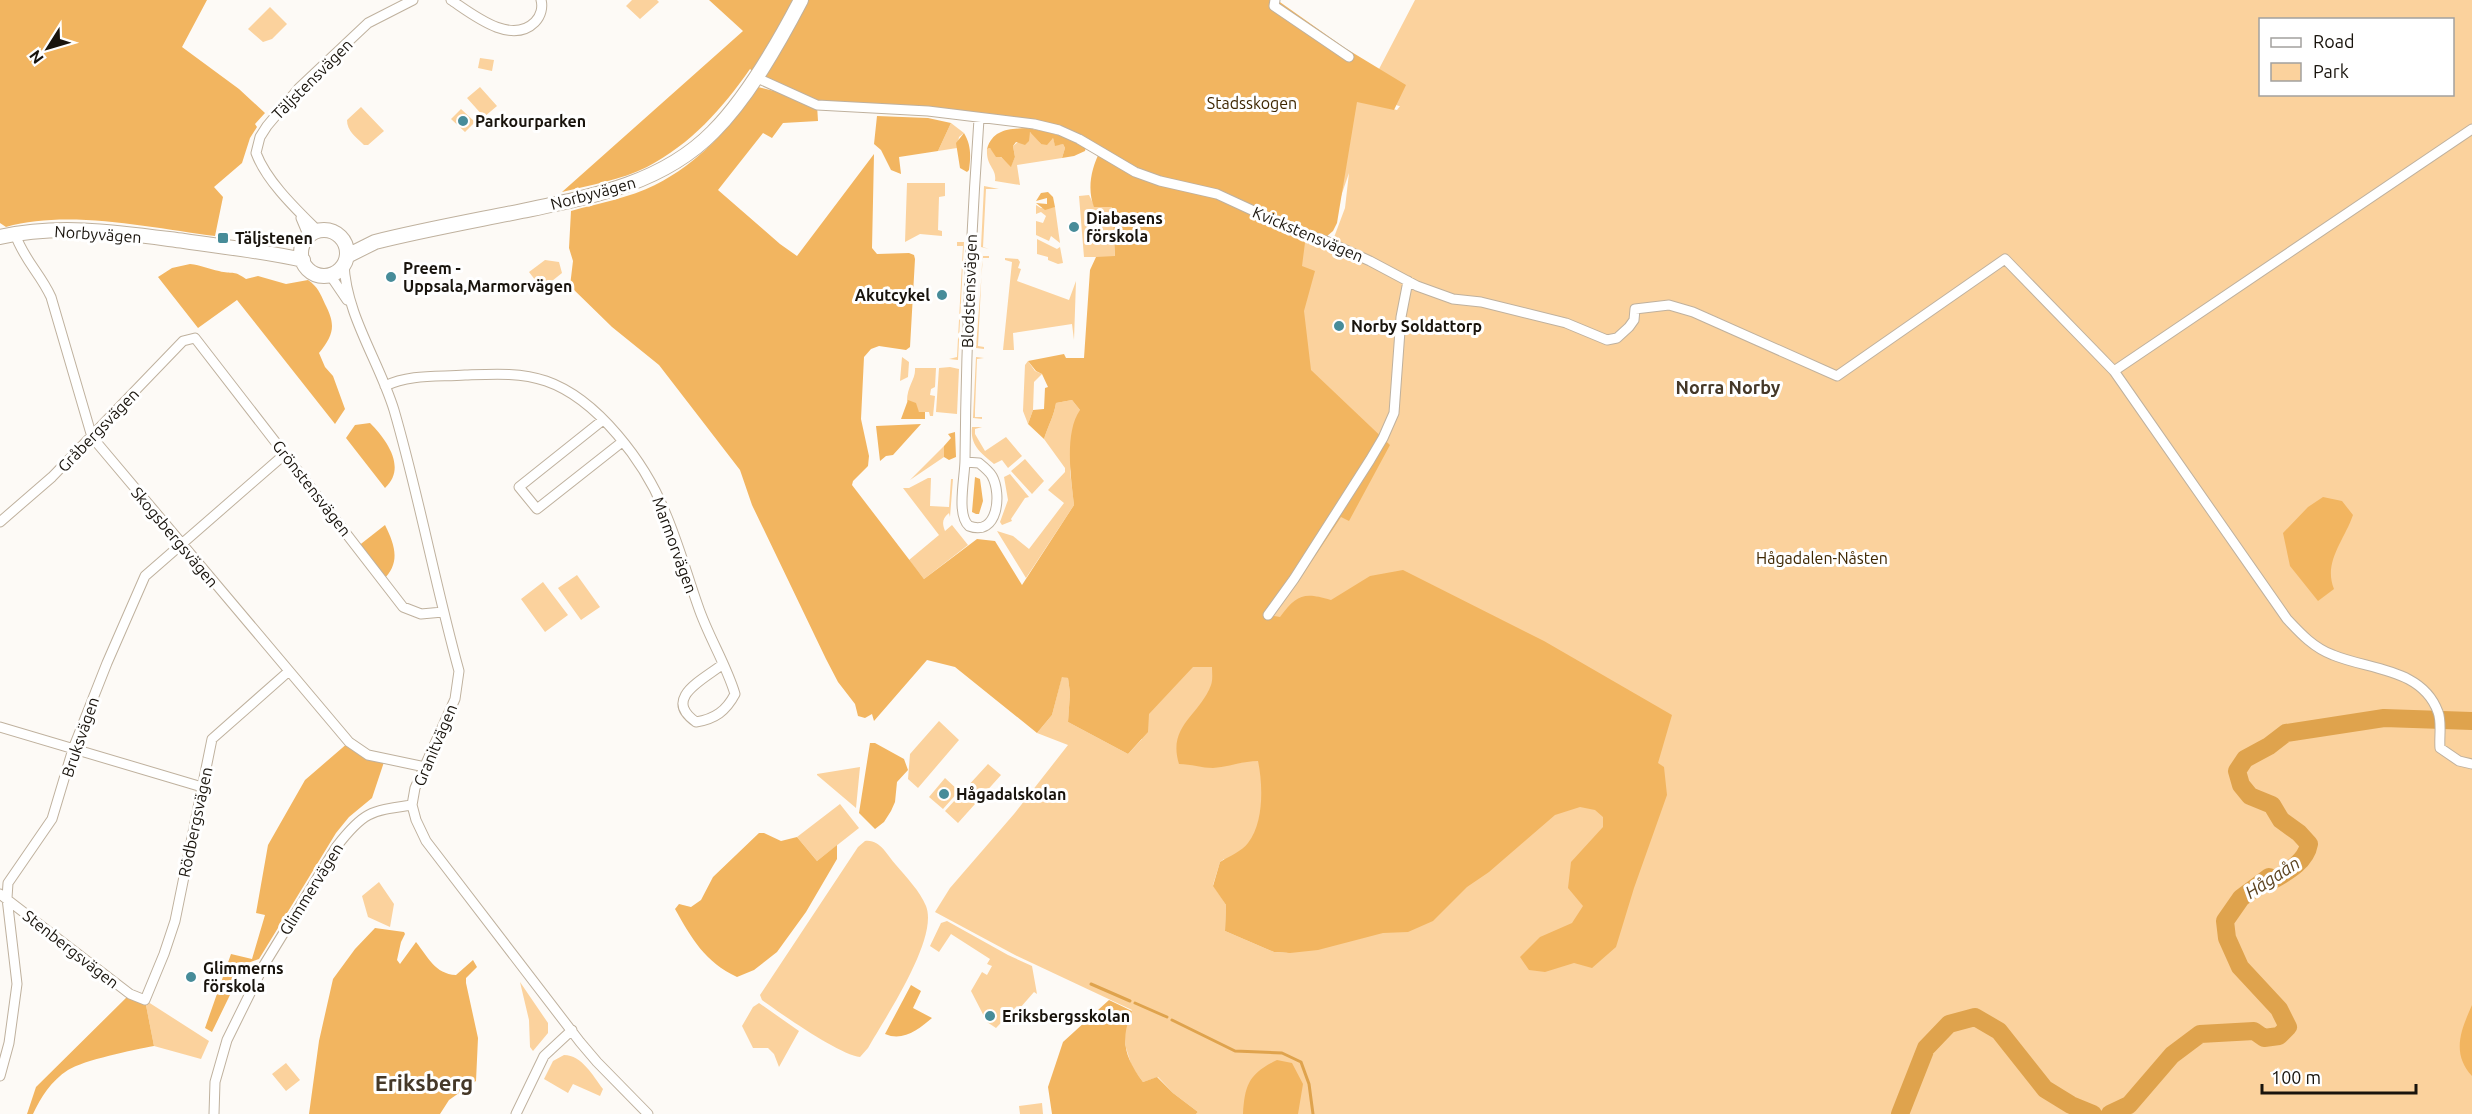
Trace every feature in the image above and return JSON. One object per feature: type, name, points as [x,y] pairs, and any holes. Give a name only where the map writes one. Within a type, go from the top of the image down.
[{"type":"street","name":"Täljstensvägen","points":[[308,244],[297,211],[258,159],[256,153],[260,137],[278,110],[299,87],[368,23],[412,0]]},
{"type":"street","points":[[451,0],[496,27],[517,31],[525,29],[538,19],[541,0]]},
{"type":"street","name":"Norbyvägen","points":[[344,242],[375,242],[568,201],[623,187],[652,176],[712,134],[735,107],[801,0]]},
{"type":"street","points":[[1275,3],[1349,57]]},
{"type":"street","name":"Kvickstensvägen","points":[[755,77],[817,105],[928,111],[1034,124],[1059,130],[1135,172],[1160,181],[1217,194],[1306,235],[1326,241],[1370,261],[1408,281],[1453,299],[1481,302],[1566,323],[1607,340],[1617,338],[1629,327],[1634,320],[1635,309],[1669,305],[1693,312],[1837,376],[2005,259],[2114,371]]},
{"type":"street","name":"Blodstensvägen","points":[[965,462],[979,463],[993,478],[997,491],[997,508],[988,524],[983,527],[969,526],[962,514],[970,253],[979,119]]},
{"type":"street","points":[[2472,129],[2114,371],[2287,619],[2311,644],[2334,656],[2381,667],[2404,677],[2428,693],[2439,713],[2440,748],[2459,760],[2472,764]]},
{"type":"street","name":"Norbyvägen","points":[[0,237],[30,231],[78,229],[267,252],[308,244]]},
{"type":"street","points":[[331,231],[344,242],[346,260],[338,272],[330,275],[315,274],[308,270],[308,244],[331,231]]},
{"type":"street","name":"Skogsbergsvägen","points":[[15,234],[24,257],[51,297],[92,437],[349,742],[368,755],[425,767]]},
{"type":"street","name":"Norbyvägen","points":[[346,260],[375,242]]},
{"type":"street","name":"Granitvägen","points":[[346,260],[345,282],[353,309],[385,386],[396,420],[459,670],[455,699],[415,788],[412,805],[416,820],[426,841],[597,1062],[648,1114]]},
{"type":"street","name":"Granitvägen","points":[[330,275],[353,309]]},
{"type":"street","points":[[1268,615],[1294,579],[1370,460],[1394,413],[1401,317],[1408,281]]},
{"type":"street","name":"Gråbergsvägen","points":[[0,522],[52,477],[183,341],[195,338]]},
{"type":"street","name":"Grönstensvägen","points":[[195,338],[403,607],[421,614],[443,612]]},
{"type":"street","name":"Marmorvägen","points":[[385,386],[406,378],[506,373],[546,381],[580,398],[622,442],[648,480],[666,513],[708,635],[723,664],[735,694],[729,706],[718,715],[696,722],[683,712],[681,703],[686,693],[723,664]]},
{"type":"street","points":[[603,420],[519,487],[537,509],[622,442]]},
{"type":"street","name":"Bruksvägen","points":[[0,1076],[9,1043],[17,984],[3,896],[8,883],[51,819],[73,749],[145,576],[180,543],[285,454]]},
{"type":"street","name":"Rödbergsvägen","points":[[145,1000],[175,921],[212,739],[289,671]]},
{"type":"street","points":[[0,727],[202,787]]},
{"type":"street","name":"Glimmervägen","points":[[214,1114],[215,1082],[227,1040],[264,965],[337,846],[350,830],[372,811],[412,805]]},
{"type":"street","name":"Stenbergsvägen","points":[[3,896],[130,994],[145,1000]]},
{"type":"street","points":[[516,1114],[544,1056],[572,1030]]},
{"type":"green space","points":[[0,0],[207,0],[182,47],[239,89],[265,113],[255,124],[257,127],[250,138],[242,163],[214,187],[223,197],[215,236],[83,220],[30,222],[6,227],[0,223]]},
{"type":"green space","points":[[632,0],[657,0],[659,2],[640,19],[626,6]]},
{"type":"green space","name":"Stadsskogen","points":[[709,0],[1277,0],[1345,48],[1406,85],[1394,110],[1357,102],[1337,223],[1326,237],[1306,235],[1302,266],[1315,271],[1304,311],[1311,370],[1390,445],[1349,521],[1341,517],[1298,582],[1289,577],[1268,615],[1280,617],[1296,599],[1302,597],[1314,596],[1331,600],[1370,576],[1403,570],[1544,641],[1672,715],[1658,763],[1664,767],[1667,795],[1616,947],[1592,968],[1574,963],[1545,972],[1529,970],[1520,957],[1540,937],[1572,923],[1583,906],[1568,888],[1571,862],[1603,827],[1603,817],[1595,810],[1580,807],[1555,815],[1489,872],[1467,887],[1433,921],[1408,932],[1383,933],[1318,950],[1290,953],[1274,952],[1225,931],[1226,905],[1213,886],[1220,862],[1242,849],[1253,835],[1260,815],[1261,781],[1258,761],[1213,768],[1179,764],[1176,751],[1177,740],[1186,721],[1200,705],[1211,685],[1212,667],[1193,667],[1149,714],[1148,732],[1128,754],[1068,722],[1070,693],[1068,678],[1062,677],[1052,715],[1037,733],[955,667],[927,660],[874,721],[872,714],[865,718],[858,716],[855,704],[838,682],[826,659],[752,505],[740,470],[659,365],[612,327],[570,286],[573,261],[569,248],[571,211],[635,193],[671,176],[713,143],[758,87],[798,97],[767,83],[750,69],[717,112],[678,148],[663,158],[627,175],[562,192],[743,31]],"holes":[[[817,105],[1034,124],[1100,151],[1091,179],[1092,200],[1094,207],[1112,207],[1115,256],[1096,257],[1090,270],[1084,358],[1066,358],[1064,354],[1028,361],[1036,371],[1042,374],[1048,387],[1045,388],[1044,409],[1033,410],[1028,424],[1044,439],[1056,403],[1072,400],[1080,410],[1075,420],[1070,443],[1074,505],[1022,585],[995,541],[977,539],[924,579],[852,485],[853,481],[868,466],[869,456],[861,419],[864,357],[871,349],[879,346],[906,350],[910,347],[915,259],[914,255],[909,253],[877,254],[872,248],[874,154],[797,256],[718,190],[763,133],[772,138],[783,123],[818,121]]]},
{"type":"green space","name":"Hågadalen-Nåsten","points":[[1415,0],[2472,0],[2472,1114],[1196,1114],[1198,1112],[1173,1093],[1158,1077],[1143,1082],[1132,1067],[1126,1048],[1124,1030],[1132,1010],[1015,955],[935,912],[950,888],[1014,814],[1068,745],[1037,733],[1052,715],[1062,676],[1068,678],[1070,693],[1068,722],[1128,754],[1142,739],[1083,652],[1097,575],[1135,502],[1152,441],[1186,352],[1203,338],[1195,253],[1211,192],[1217,194],[1274,6],[1349,57],[1379,69]],"holes":[[[1360,92],[1400,106],[1397,110],[1359,100]],[[1349,173],[1345,208],[1333,240],[1327,237]],[[1224,859],[1288,952],[1287,953],[1274,952],[1225,931],[1226,905],[1213,885],[1220,862]]]},
{"type":"green space","points":[[270,7],[287,24],[272,39],[263,42],[248,29]]},
{"type":"green space","points":[[480,58],[494,60],[492,71],[478,68]]},
{"type":"green space","points":[[480,87],[497,106],[484,117],[467,98]]},
{"type":"green space","points":[[361,107],[384,131],[368,145],[364,145],[350,131],[347,124],[347,120]]},
{"type":"green space","name":"Parkourparken","points":[[461,109],[475,122],[465,132],[451,119]]},
{"type":"green space","points":[[877,116],[928,118],[951,123],[938,151],[899,157],[901,174],[891,170],[881,150],[874,144]]},
{"type":"green space","points":[[951,123],[964,133],[959,137],[957,148],[938,151]]},
{"type":"green space","points":[[1027,128],[1072,140],[1086,147],[1085,151],[1062,158],[1065,148],[1063,144],[1055,146],[1053,138],[1047,145],[1041,144],[1030,132],[1029,141],[1025,145],[1016,142],[1013,146],[1015,157],[1011,167],[1001,157],[996,157],[990,148],[987,149],[993,137],[1002,131]]},
{"type":"green space","points":[[1031,132],[1041,144],[1053,138],[1055,145],[1063,144],[1065,148],[1062,158],[1017,165],[1020,185],[995,181],[987,149],[990,148],[1011,166],[1015,157],[1013,146]]},
{"type":"green space","points":[[964,133],[970,150],[967,172],[960,168],[956,143]]},
{"type":"green space","points":[[907,183],[945,183],[945,196],[939,197],[938,230],[942,231],[942,236],[920,234],[905,242]]},
{"type":"green space","points":[[984,186],[999,189],[986,189],[983,247],[989,249],[981,247]]},
{"type":"green space","points":[[1048,192],[1053,197],[1055,207],[1045,210],[1036,203],[1047,204],[1047,198],[1036,201],[1041,193]]},
{"type":"green space","points":[[1089,195],[1095,207],[1112,207],[1115,257],[1084,257],[1079,196]]},
{"type":"green space","points":[[1036,205],[1041,208],[1055,207],[1060,243],[1051,236],[1049,241],[1036,235],[1036,221],[1043,223],[1046,216],[1041,212],[1036,214]]},
{"type":"green space","points":[[1037,239],[1057,249],[1060,247],[1063,263],[1058,264],[1048,260],[1048,257],[1037,254]]},
{"type":"green space","points":[[957,242],[964,242],[958,360],[949,359],[957,357],[963,246],[957,246]]},
{"type":"green space","points":[[1005,258],[1018,259],[1020,262],[1018,268],[1021,269],[1017,281],[1069,300],[1076,281],[1074,340],[1072,324],[1013,333],[1014,350],[1003,350],[1012,262]]},
{"type":"green space","points":[[545,260],[559,262],[562,273],[542,289],[529,272]]},
{"type":"green space","points":[[190,264],[235,273],[246,279],[258,276],[286,284],[308,280],[314,285],[329,311],[332,324],[328,340],[319,353],[325,367],[333,376],[345,409],[335,424],[237,300],[198,328],[158,277],[172,268]]},
{"type":"green space","points":[[981,277],[978,346],[984,349],[976,348]]},
{"type":"green space","points":[[902,357],[909,362],[908,377],[900,381]]},
{"type":"green space","points":[[976,357],[984,358],[977,359],[975,410],[975,417],[982,417],[982,419],[973,418]]},
{"type":"green space","points":[[1028,361],[1035,371],[1042,374],[1034,382],[1033,410],[1028,424],[1023,411],[1025,365]]},
{"type":"green space","points":[[915,368],[936,368],[935,387],[931,389],[930,395],[935,396],[933,416],[930,416],[929,412],[919,412],[907,401]]},
{"type":"green space","points":[[939,368],[959,369],[957,414],[936,412]]},
{"type":"green space","points":[[908,400],[916,403],[919,412],[925,412],[925,419],[901,419]]},
{"type":"green space","points":[[1072,400],[1080,410],[1070,471],[1074,505],[1026,578],[997,531],[1013,536],[1029,549],[1064,503],[1048,490],[1065,472],[1065,468],[1044,439],[1056,403]]},
{"type":"green space","points":[[370,423],[383,438],[392,454],[394,472],[385,488],[346,438],[355,425]]},
{"type":"green space","points":[[921,424],[893,455],[886,456],[880,461],[876,426]]},
{"type":"green space","points":[[972,427],[982,427],[975,429],[975,434],[985,451],[1006,437],[1022,456],[1008,468],[1002,460],[994,464],[975,444]]},
{"type":"green space","points":[[955,432],[956,457],[949,460],[944,457],[944,446],[951,438],[948,434]]},
{"type":"green space","points":[[944,446],[944,457],[910,480]]},
{"type":"green space","points":[[1025,459],[1044,481],[1032,494],[1011,471]]},
{"type":"green space","points":[[1010,474],[1029,497],[1025,498],[1011,519],[1012,521],[1002,525],[1000,522],[1008,500],[1004,477]]},
{"type":"green space","points":[[975,477],[980,479],[983,501],[979,514],[972,512]]},
{"type":"green space","points":[[931,478],[930,506],[949,507],[951,479],[953,479],[950,517],[949,513],[943,521],[943,526],[945,531],[952,525],[968,545],[924,579],[909,560],[939,535],[903,488],[909,488]]},
{"type":"green space","points":[[2323,497],[2342,501],[2353,515],[2333,561],[2331,579],[2334,589],[2318,601],[2290,566],[2283,533],[2308,507]]},
{"type":"green space","points":[[385,525],[394,547],[394,560],[389,574],[383,580],[357,547]]},
{"type":"green space","points":[[577,575],[600,607],[581,620],[558,588]]},
{"type":"green space","points":[[543,582],[568,615],[545,632],[521,599]]},
{"type":"green space","points":[[939,721],[959,740],[918,788],[908,779],[910,754]]},
{"type":"green space","points":[[349,742],[385,759],[372,798],[349,817],[336,833],[259,959],[245,964],[212,1032],[205,1028],[231,954],[252,959],[265,915],[256,913],[268,845],[305,780]]},
{"type":"green space","points":[[870,743],[875,743],[904,759],[908,770],[897,782],[895,802],[891,811],[884,822],[875,829],[859,813]]},
{"type":"green space","points":[[988,764],[1001,775],[958,823],[945,811]]},
{"type":"green space","points":[[860,767],[856,808],[817,775],[817,774]]},
{"type":"green space","points":[[945,778],[959,791],[943,809],[929,797]]},
{"type":"green space","points":[[840,804],[859,828],[817,861],[797,837]]},
{"type":"green space","points":[[759,833],[781,841],[797,837],[817,861],[837,845],[837,859],[806,912],[777,952],[754,970],[737,977],[716,964],[700,949],[675,909],[679,904],[691,907],[701,900],[713,877]]},
{"type":"green space","points":[[865,841],[879,845],[912,884],[926,906],[928,920],[925,937],[908,978],[868,1048],[860,1057],[851,1055],[811,1033],[762,1000],[760,995],[858,847]]},
{"type":"green space","points":[[379,882],[394,904],[390,927],[368,917],[362,896]]},
{"type":"green space","points":[[947,921],[1032,966],[1037,994],[1034,992],[1020,1008],[1017,1006],[996,1028],[987,1022],[971,991],[982,972],[987,975],[992,966],[987,964],[990,959],[951,934],[939,952],[930,946],[941,923]]},
{"type":"green space","points":[[375,928],[404,932],[397,960],[400,964],[416,942],[437,968],[449,974],[456,975],[473,960],[477,967],[466,978],[466,983],[478,1038],[476,1081],[449,1100],[440,1114],[309,1114],[319,1041],[333,979],[355,949]]},
{"type":"green space","points":[[520,982],[548,1023],[548,1033],[533,1051],[530,1047],[529,1020]]},
{"type":"green space","points":[[911,985],[921,991],[913,1008],[932,1018],[910,1033],[898,1036],[885,1034]]},
{"type":"green space","points":[[130,994],[145,1000],[154,1046],[75,1066],[56,1079],[33,1114],[27,1114],[36,1087]]},
{"type":"green space","points":[[145,1000],[209,1041],[201,1059],[154,1046]]},
{"type":"green space","points":[[1109,1000],[1132,1011],[1126,1031],[1126,1048],[1143,1082],[1157,1077],[1198,1112],[1196,1114],[1052,1114],[1048,1087],[1063,1042]]},
{"type":"green space","points":[[759,1003],[799,1031],[779,1067],[774,1054],[768,1048],[753,1048],[742,1026],[753,1007]]},
{"type":"green space","points":[[2472,1005],[2472,1076],[2462,1059],[2460,1041],[2464,1023]]},
{"type":"green space","points":[[564,1055],[582,1062],[603,1089],[600,1096],[573,1084],[568,1093],[544,1079],[553,1061]]},
{"type":"green space","points":[[1277,1060],[1292,1063],[1303,1084],[1298,1114],[1243,1114],[1245,1095],[1250,1081],[1260,1070]]},
{"type":"green space","points":[[286,1063],[300,1080],[286,1091],[272,1074]]},
{"type":"green space","points":[[1042,1103],[1043,1114],[1020,1114],[1019,1106]]},
{"type":"waterway","name":"Hågaån","points":[[2110,1114],[2129,1105],[2172,1055],[2200,1034],[2254,1031],[2264,1038],[2279,1036],[2288,1027],[2279,1009],[2240,967],[2227,938],[2225,921],[2241,898],[2269,877],[2275,879],[2296,865],[2304,856],[2309,844],[2299,833],[2281,820],[2272,805],[2250,796],[2241,785],[2237,771],[2245,759],[2269,746],[2286,733],[2384,718],[2472,721]]},
{"type":"waterway","points":[[1091,984],[1130,1001]]},
{"type":"waterway","points":[[1135,1003],[1167,1017]]},
{"type":"waterway","name":"Hågaån","points":[[1900,1114],[1926,1048],[1949,1024],[1975,1017],[1999,1031],[2045,1089],[2071,1105],[2093,1114]]},
{"type":"waterway","points":[[1172,1020],[1235,1051],[1282,1053],[1301,1062],[1309,1084],[1313,1114]]},
{"type":"place","name":"Parkourparken","points":[[463,121]]},
{"type":"place","name":"Diabasens förskola","points":[[1074,227]]},
{"type":"place","name":"Täljstenen","points":[[223,238]]},
{"type":"place","name":"Preem - Uppsala,Marmorvägen","points":[[391,277]]},
{"type":"place","name":"Akutcykel","points":[[942,295]]},
{"type":"place","name":"Norby Soldattorp","points":[[1339,326]]},
{"type":"place","name":"Hågadalskolan","points":[[944,794]]},
{"type":"place","name":"Glimmerns förskola","points":[[191,977]]},
{"type":"place","name":"Eriksbergsskolan","points":[[990,1016]]},
{"type":"district","name":"Norra Norby","points":[[1728,387]]},
{"type":"district","name":"Eriksberg","points":[[424,1082]]}]
